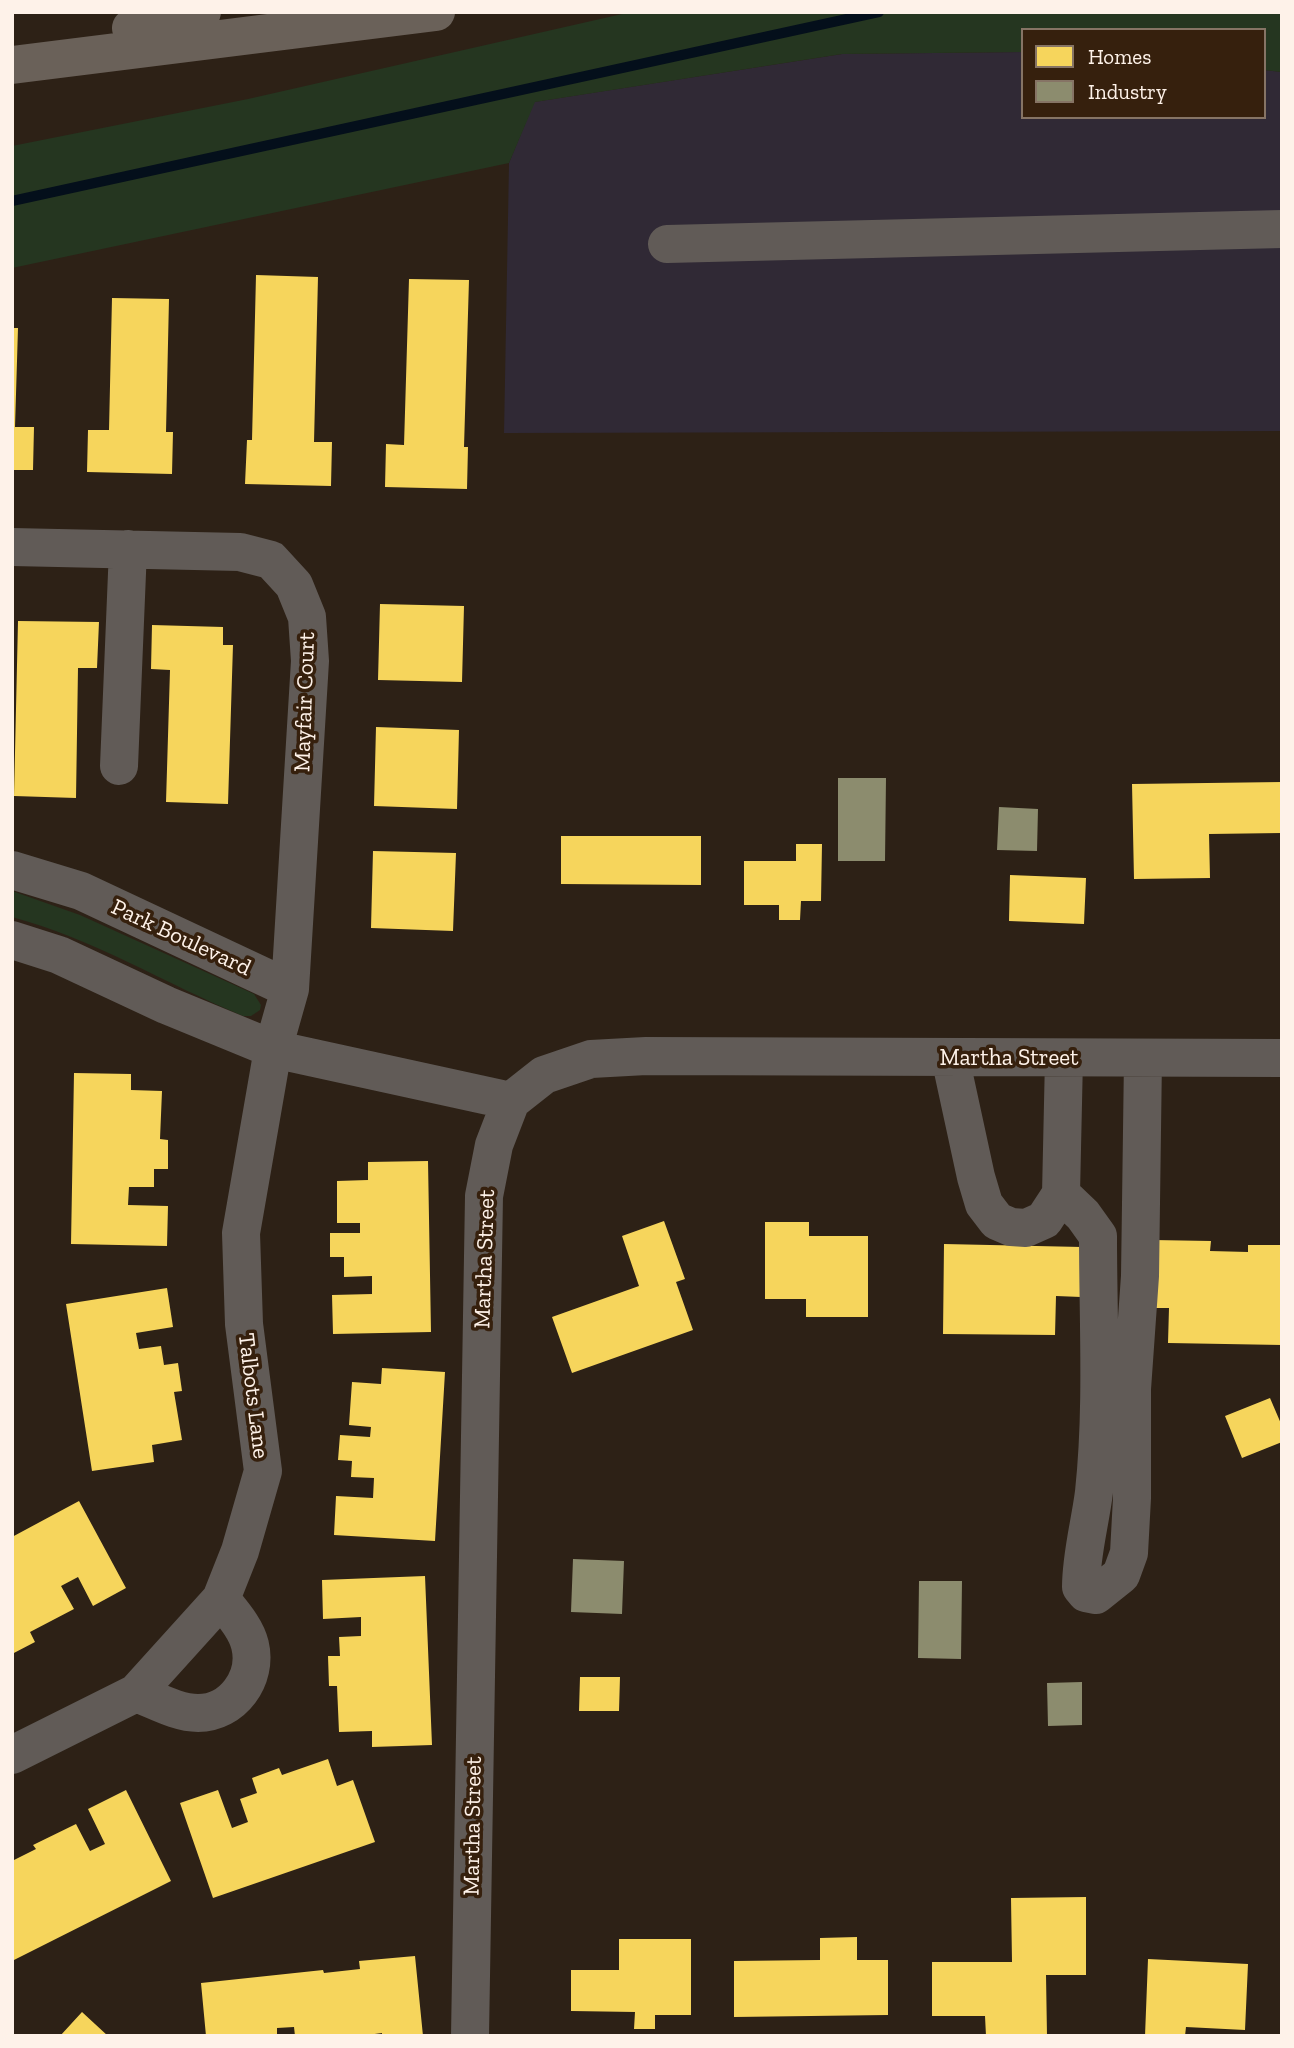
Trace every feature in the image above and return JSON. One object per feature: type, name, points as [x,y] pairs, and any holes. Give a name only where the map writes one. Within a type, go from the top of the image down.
[{"type":"highway","points":[[12,53],[202,12]]},
{"type":"highway","points":[[12,65],[436,12]]},
{"type":"street","points":[[667,244],[1282,229]]},
{"type":"street","name":"Mayfair Court","points":[[12,547],[240,552],[271,560],[294,585],[307,617],[310,661],[290,989]]},
{"type":"street","points":[[120,766],[128,549]]},
{"type":"street","name":"Park Boulevard","points":[[12,870],[81,891],[290,989]]},
{"type":"street","points":[[12,940],[59,956],[166,1005],[273,1049],[511,1101]]},
{"type":"street","points":[[273,1049],[290,989]]},
{"type":"street","name":"Talbots Lane","points":[[12,1755],[136,1693],[221,1599],[240,1551],[263,1471],[244,1324],[242,1233],[273,1049]]},
{"type":"street","name":"Martha Street","points":[[470,2036],[484,1196],[494,1145],[511,1101],[544,1075],[591,1059],[646,1056],[1282,1058]]},
{"type":"street","points":[[950,1057],[984,1204],[997,1221],[1011,1227],[1026,1228],[1044,1220],[1061,1194],[1064,1058]]},
{"type":"street","points":[[1061,1194],[1083,1215],[1098,1236],[1098,1402],[1094,1492],[1081,1571],[1081,1587],[1086,1593],[1096,1595],[1121,1574],[1129,1553],[1132,1389],[1140,1276],[1143,1058]]},
{"type":"street","points":[[136,1693],[198,1713],[222,1707],[241,1691],[249,1676],[252,1660],[250,1644],[244,1629],[221,1599]]},
{"type":"shaded area","points":[[1021,52],[1021,119],[1266,119],[1266,70],[1282,72],[1282,431],[504,433],[509,163],[534,102],[842,54]]},
{"type":"green space","points":[[631,12],[1282,12],[1282,72],[1266,70],[1266,28],[1021,28],[1021,52],[842,54],[535,102],[509,163],[12,268],[12,146],[248,99]],"holes":[[[625,67],[281,141],[282,140]]]},
{"type":"green space","points":[[12,891],[80,915],[254,994],[261,1005],[260,1010],[251,1016],[243,1016],[72,937],[12,917]]},
{"type":"building: Homes","points":[[256,275],[318,277],[314,442],[332,442],[331,486],[245,484],[247,440],[252,440]]},
{"type":"building: Homes","points":[[409,279],[469,280],[464,447],[468,447],[467,489],[385,487],[386,444],[404,445]]},
{"type":"building: Homes","points":[[112,298],[169,299],[166,432],[173,432],[172,474],[87,472],[88,430],[109,430]]},
{"type":"building: Homes","points":[[12,328],[18,328],[15,427],[34,427],[33,470],[12,470]]},
{"type":"building: Homes","points":[[380,604],[464,606],[462,682],[378,680]]},
{"type":"building: Homes","points":[[18,621],[99,622],[97,668],[78,668],[76,798],[14,796]]},
{"type":"building: Homes","points":[[152,625],[223,627],[223,645],[233,645],[228,804],[166,802],[170,670],[151,669]]},
{"type":"building: Homes","points":[[376,727],[459,730],[457,809],[374,806]]},
{"type":"building: Homes","points":[[1282,782],[1282,833],[1209,834],[1210,878],[1134,879],[1132,784]]},
{"type":"building: Homes","points":[[561,836],[701,836],[701,885],[561,884]]},
{"type":"building: Homes","points":[[796,844],[822,844],[821,901],[801,901],[800,920],[779,920],[779,905],[744,905],[744,861],[796,861]]},
{"type":"building: Homes","points":[[373,851],[456,853],[453,931],[371,928]]},
{"type":"building: Homes","points":[[1010,875],[1086,878],[1084,924],[1009,921]]},
{"type":"building: Homes","points":[[74,1073],[131,1074],[131,1090],[162,1091],[160,1139],[168,1140],[168,1169],[154,1169],[154,1187],[129,1187],[128,1205],[168,1206],[167,1246],[71,1244]]},
{"type":"building: Homes","points":[[428,1161],[431,1332],[333,1334],[332,1295],[372,1294],[372,1276],[344,1277],[344,1257],[330,1257],[330,1233],[360,1233],[360,1223],[337,1223],[337,1181],[368,1180],[368,1162]]},
{"type":"building: Homes","points":[[664,1221],[685,1279],[676,1282],[693,1330],[572,1373],[552,1317],[639,1286],[622,1236]]},
{"type":"building: Homes","points":[[765,1222],[809,1222],[809,1236],[868,1236],[868,1317],[806,1317],[806,1299],[765,1299]]},
{"type":"building: Homes","points":[[1153,1240],[1211,1241],[1210,1251],[1248,1252],[1248,1245],[1282,1245],[1282,1345],[1168,1343],[1169,1308],[1152,1308]]},
{"type":"building: Homes","points":[[944,1244],[1082,1247],[1081,1297],[1056,1296],[1055,1335],[943,1334]]},
{"type":"building: Homes","points":[[167,1288],[173,1327],[136,1333],[139,1349],[161,1346],[164,1365],[178,1363],[182,1391],[174,1392],[182,1440],[152,1445],[154,1462],[92,1471],[66,1304]]},
{"type":"building: Homes","points":[[382,1368],[445,1372],[435,1541],[334,1535],[336,1496],[373,1498],[374,1478],[351,1477],[352,1461],[338,1460],[340,1435],[370,1437],[371,1427],[349,1425],[352,1382],[381,1384]]},
{"type":"building: Homes","points":[[1270,1398],[1282,1426],[1282,1442],[1242,1458],[1225,1416]]},
{"type":"building: Homes","points":[[79,1501],[126,1588],[93,1606],[78,1577],[61,1586],[74,1609],[30,1632],[35,1642],[12,1654],[12,1537]]},
{"type":"building: Homes","points":[[425,1576],[432,1745],[372,1747],[372,1731],[339,1732],[337,1686],[329,1686],[328,1656],[340,1656],[339,1637],[361,1636],[361,1617],[323,1619],[322,1580]]},
{"type":"building: Homes","points":[[580,1677],[620,1677],[619,1711],[579,1711]]},
{"type":"building: Homes","points":[[328,1759],[337,1786],[353,1780],[375,1842],[213,1898],[180,1803],[218,1790],[232,1828],[248,1822],[240,1799],[257,1793],[252,1778],[279,1768],[282,1775]]},
{"type":"building: Homes","points":[[126,1790],[171,1881],[12,1961],[12,1861],[36,1849],[33,1845],[76,1824],[90,1851],[105,1844],[88,1809]]},
{"type":"building: Homes","points":[[1086,1897],[1086,1975],[1046,1975],[1047,2036],[986,2036],[985,2016],[932,2016],[932,1962],[1012,1962],[1011,1898]]},
{"type":"building: Homes","points":[[857,1937],[857,1960],[888,1960],[888,2015],[734,2017],[734,1961],[820,1960],[820,1938]]},
{"type":"building: Homes","points":[[619,1939],[691,1939],[691,2015],[655,2015],[655,2029],[634,2029],[635,2012],[571,2011],[571,1970],[619,1970]]},
{"type":"building: Homes","points":[[415,1956],[423,2036],[382,2036],[382,2033],[360,2036],[295,2036],[294,2027],[277,2028],[277,2036],[206,2036],[201,1983],[323,1970],[324,1973],[360,1969],[359,1961]]},
{"type":"building: Homes","points":[[1148,1959],[1248,1964],[1245,2030],[1186,2027],[1185,2036],[1145,2036]]},
{"type":"building: Homes","points":[[82,2012],[108,2036],[60,2036]]},
{"type":"building: Industry","points":[[838,778],[886,778],[885,861],[838,861]]},
{"type":"building: Industry","points":[[999,807],[1038,809],[1037,851],[997,850]]},
{"type":"building: Industry","points":[[573,1559],[624,1561],[622,1614],[571,1612]]},
{"type":"building: Industry","points":[[919,1581],[962,1581],[961,1659],[918,1658]]},
{"type":"building: Industry","points":[[1082,1682],[1082,1725],[1048,1726],[1047,1683]]},
{"type":"waterway","points":[[12,201],[879,12]]}]
